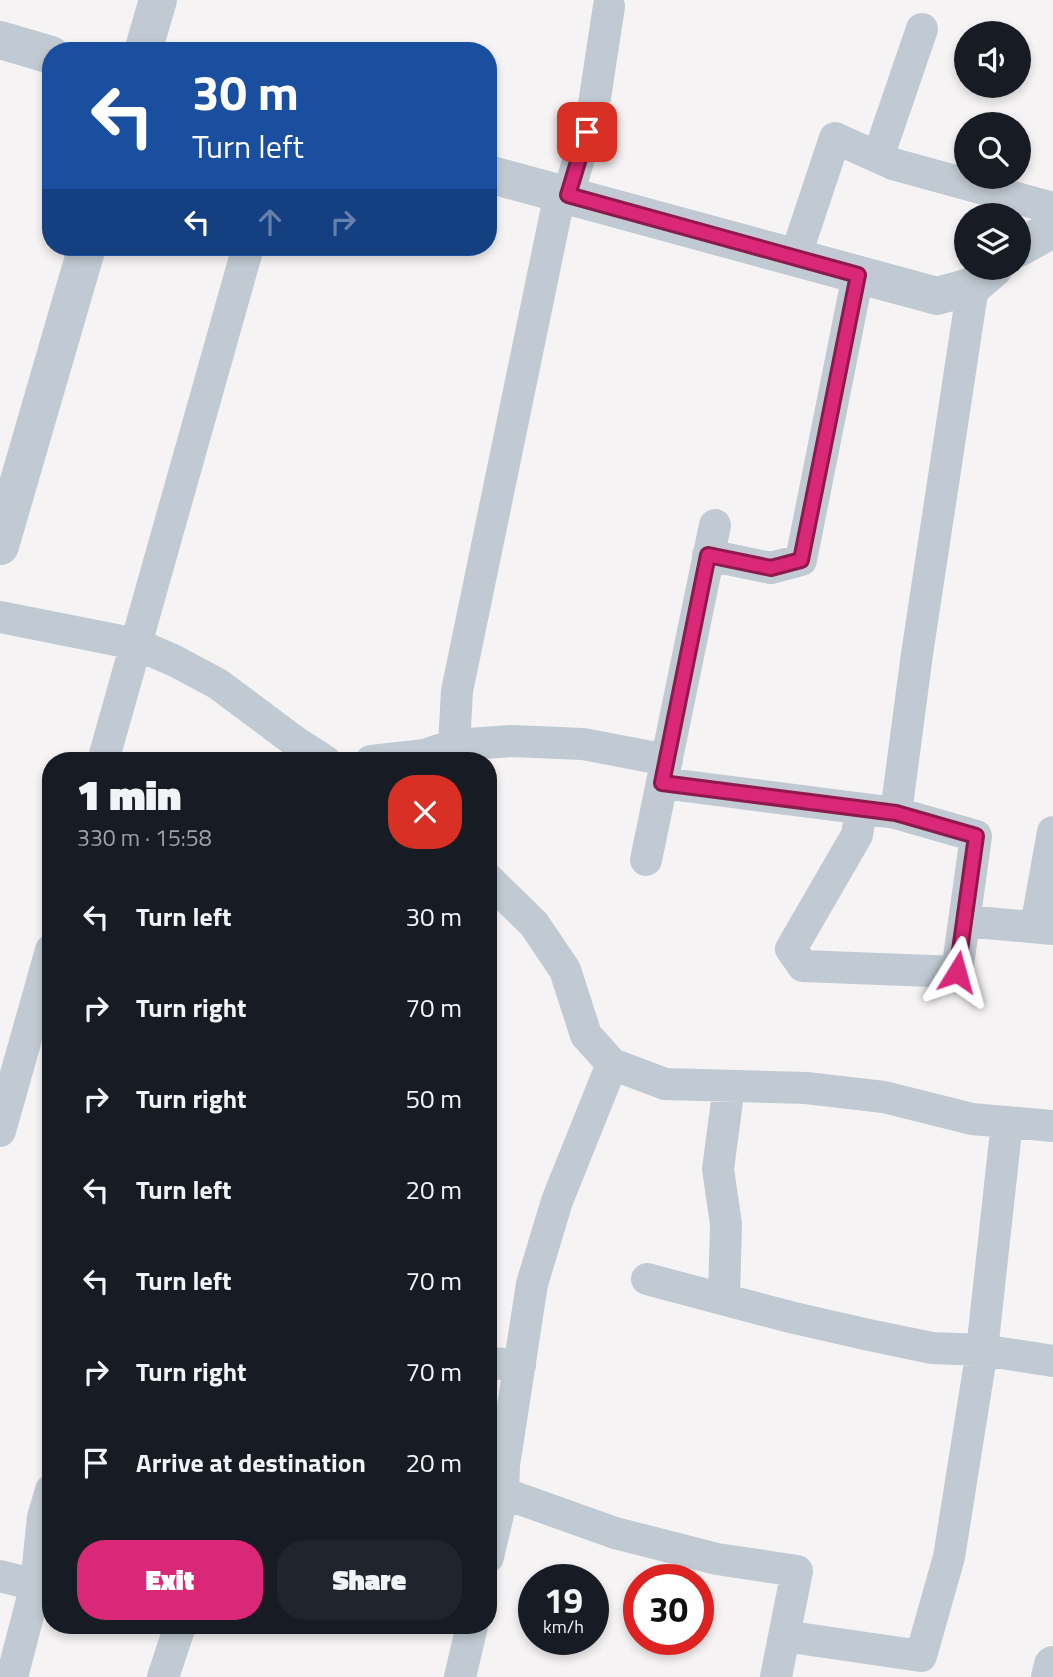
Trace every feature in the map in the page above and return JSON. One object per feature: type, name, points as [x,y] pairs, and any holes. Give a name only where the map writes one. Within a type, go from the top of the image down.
[{"type":"street","points":[[146,42],[158,0]]},
{"type":"street","points":[[435,752],[457,691],[564,194],[593,111],[609,6]]},
{"type":"street","points":[[878,158],[922,29]]},
{"type":"street","points":[[0,40],[42,52]]},
{"type":"street","points":[[795,258],[835,138],[893,164],[1053,208]]},
{"type":"street","points":[[497,176],[937,296],[977,280]]},
{"type":"street","points":[[1031,241],[1053,229]]},
{"type":"street","points":[[0,546],[84,256]]},
{"type":"street","points":[[106,752],[245,256]]},
{"type":"street","points":[[708,555],[771,568],[801,560],[858,275]]},
{"type":"street","points":[[896,813],[917,654],[983,280]]},
{"type":"street","points":[[646,860],[715,525]]},
{"type":"street","points":[[0,617],[136,644],[175,661],[218,684],[292,752]]},
{"type":"street","points":[[446,752],[512,741],[583,744],[664,771],[861,810],[896,813],[976,836],[957,972],[803,966],[791,948],[857,835],[861,810]]},
{"type":"street","points":[[965,921],[1045,928],[1053,832]]},
{"type":"street","points":[[497,888],[534,924],[565,970],[586,1035],[612,1064],[665,1084],[806,1088],[884,1097],[972,1119],[1053,1126]]},
{"type":"street","points":[[0,1131],[42,982]]},
{"type":"street","points":[[497,1489],[505,1465],[532,1284],[557,1201],[612,1064]]},
{"type":"street","points":[[724,1299],[726,1224],[718,1169],[729,1086]]},
{"type":"street","points":[[784,1636],[918,1667],[949,1557],[982,1350],[1007,1122]]},
{"type":"street","points":[[647,1279],[803,1320],[932,1348],[982,1350],[1053,1361]]},
{"type":"street","points":[[497,1364],[520,1365]]},
{"type":"street","points":[[497,1492],[615,1533],[717,1559],[797,1571],[776,1677]]},
{"type":"street","points":[[0,1576],[42,1587]]},
{"type":"street","points":[[12,1677],[42,1590]]},
{"type":"street","points":[[163,1677],[177,1634]]},
{"type":"street","points":[[460,1677],[470,1634]]},
{"type":"street","points":[[1051,1677],[1053,1665]]},
{"type":"route","points":[[587,132],[568,195],[858,275],[801,560],[771,568],[708,555],[662,783],[896,813],[976,836],[957,972]]}]
